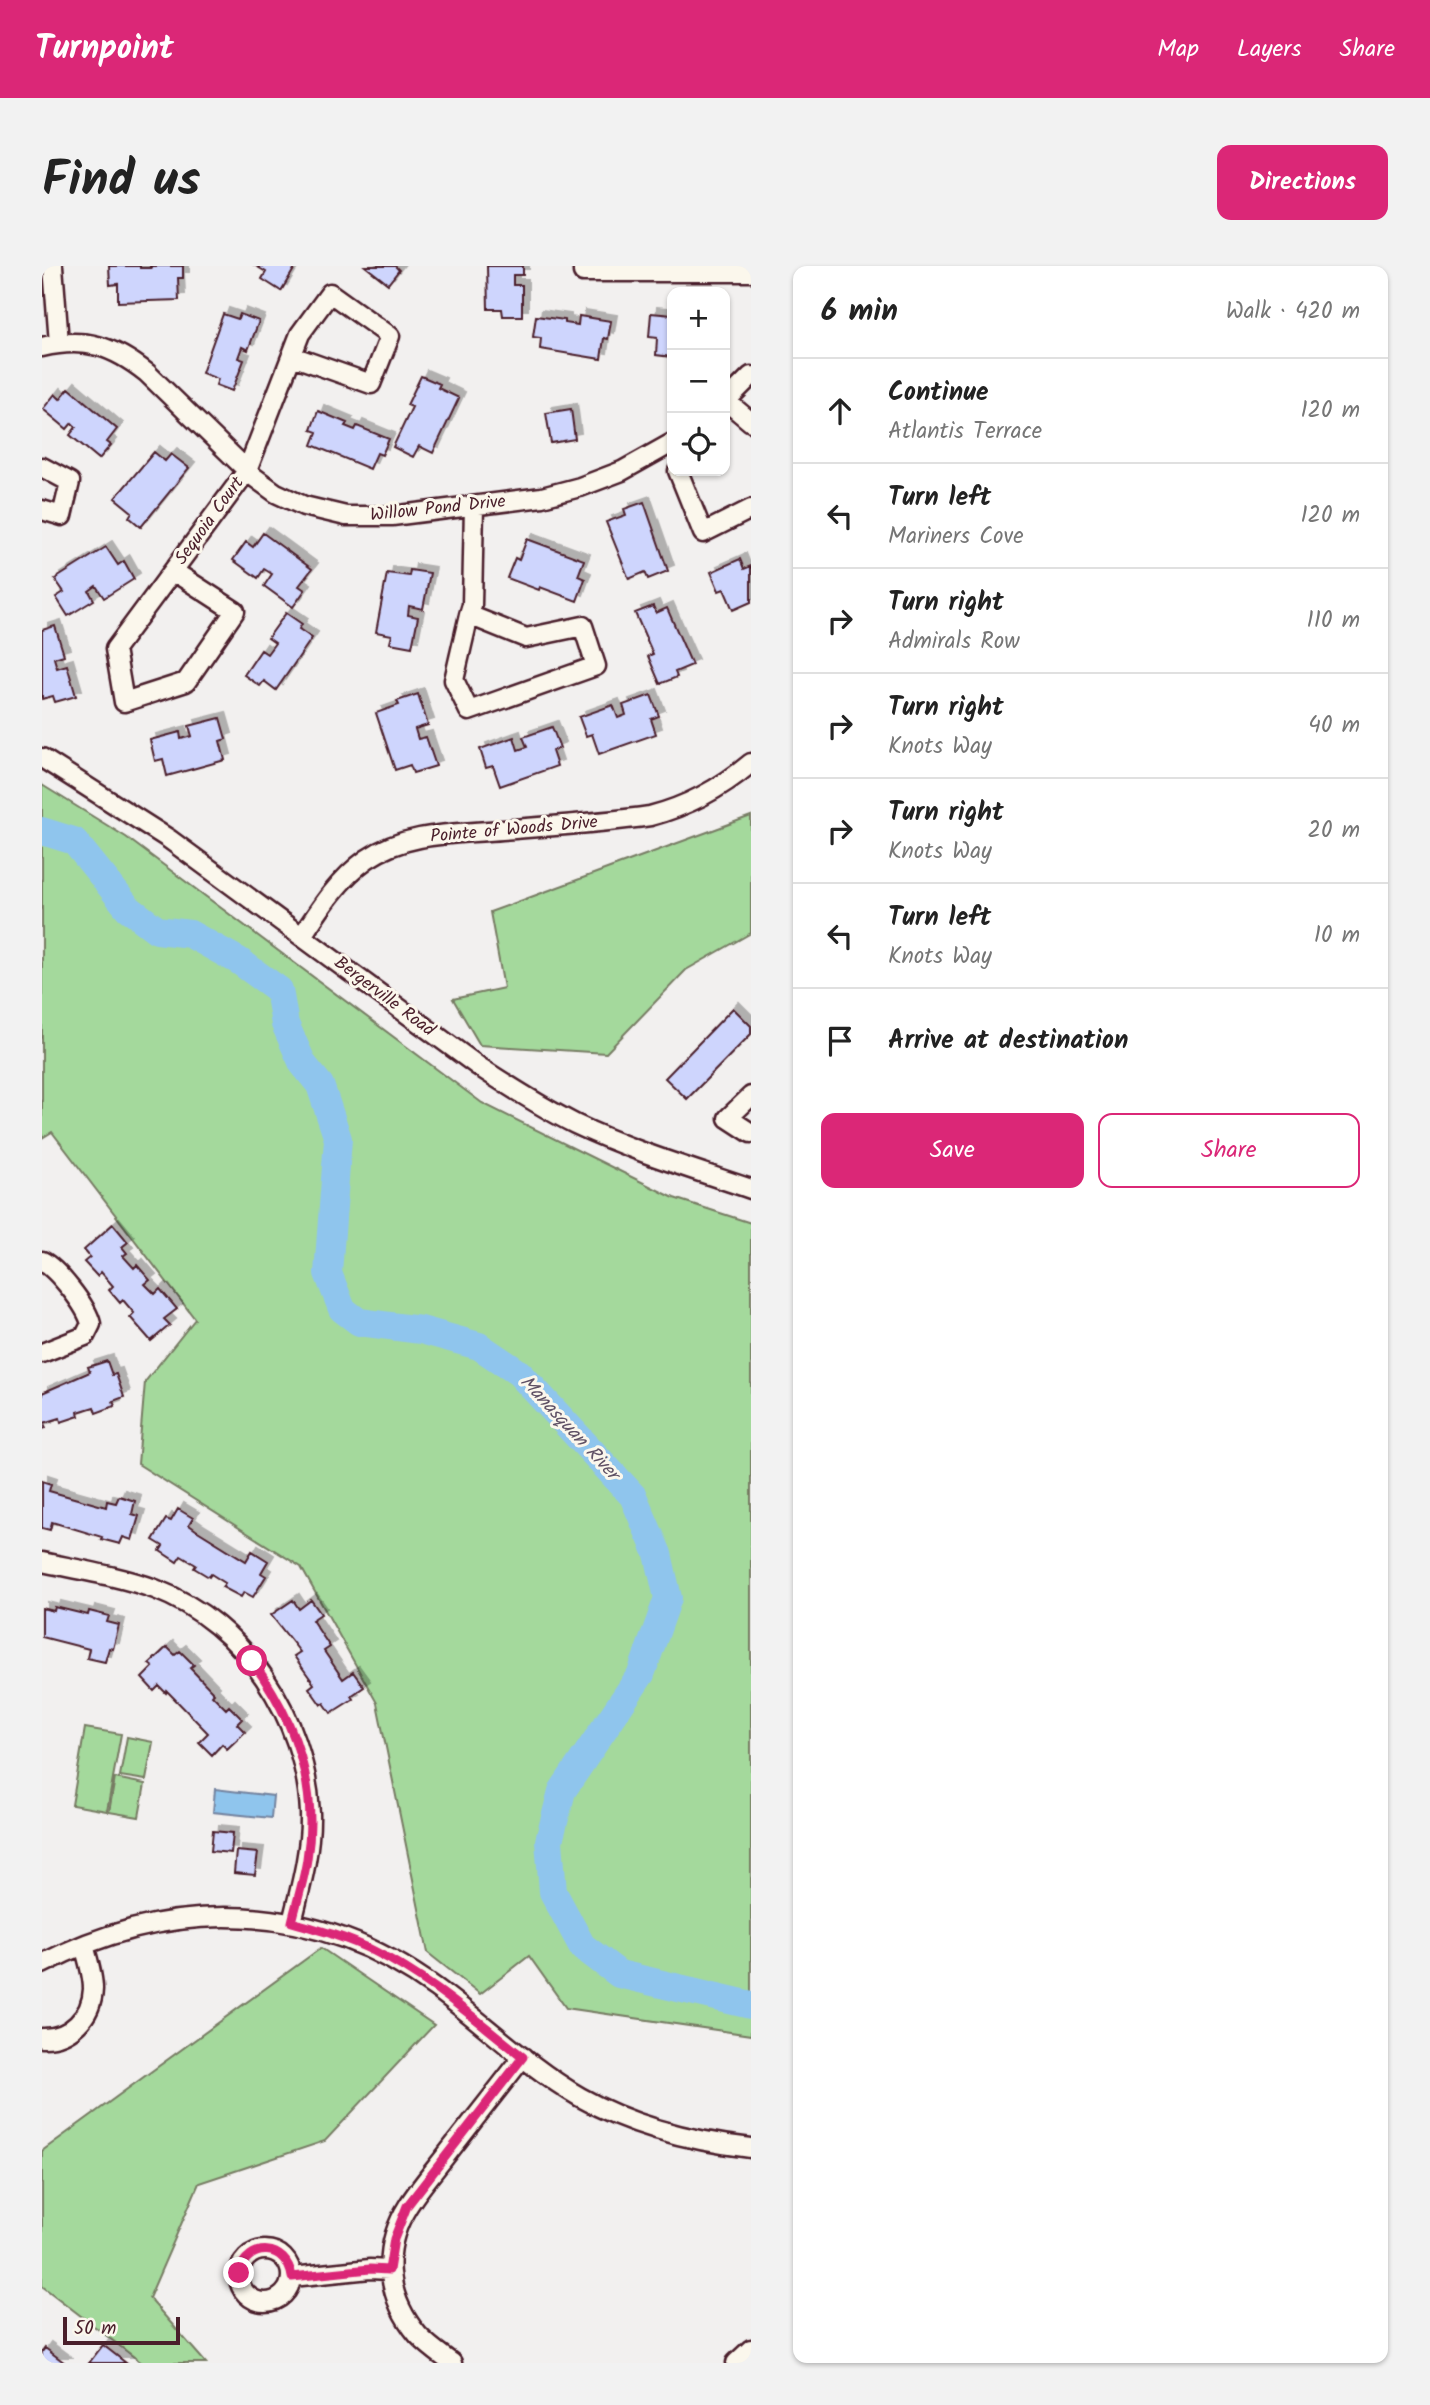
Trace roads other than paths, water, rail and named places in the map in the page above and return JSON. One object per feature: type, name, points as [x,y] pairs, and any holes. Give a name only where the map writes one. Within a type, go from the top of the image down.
[{"type":"street","points":[[50,345],[53,266]]},
{"type":"street","points":[[583,266],[583,272],[722,269],[751,272]]},
{"type":"street","name":"Sequoia Court","points":[[173,571],[235,611],[186,682],[124,702],[115,649],[247,471],[300,334],[330,293],[390,336],[370,384],[292,356]]},
{"type":"street","name":"Willow Pond Drive","points":[[50,345],[90,344],[108,348],[130,360],[148,373],[247,471],[276,493],[304,506],[346,516],[392,516],[542,497],[580,487],[667,450]]},
{"type":"street","points":[[730,398],[751,376]]},
{"type":"street","points":[[730,405],[751,422]]},
{"type":"street","points":[[42,467],[70,482],[62,516],[42,510]]},
{"type":"street","points":[[680,476],[702,533],[751,509]]},
{"type":"street","points":[[469,615],[526,638],[583,626],[596,666],[469,711],[454,680],[469,615],[472,605],[474,506]]},
{"type":"street","name":"Bergerville Road","points":[[42,758],[169,839],[478,1066],[524,1096],[573,1123],[617,1142],[751,1189]]},
{"type":"street","name":"Pointe of Woods Drive","points":[[302,936],[346,876],[370,857],[397,844],[434,836],[650,816],[674,810],[704,797],[734,778],[751,763]]},
{"type":"street","points":[[751,1096],[728,1118],[751,1133]]},
{"type":"street","points":[[42,1261],[78,1299],[91,1324],[85,1336],[42,1353]]},
{"type":"street","points":[[42,1562],[124,1579],[158,1590],[182,1602],[231,1638],[272,1688],[288,1718],[299,1748],[307,1780],[310,1813],[307,1860],[292,1922]]},
{"type":"street","points":[[42,1964],[120,1931],[158,1922],[226,1917],[292,1922],[344,1938],[400,1965],[581,2097],[621,2117],[678,2137],[751,2148]]},
{"type":"street","points":[[42,2038],[62,2035],[76,2026],[84,2018],[90,2005],[92,1976],[84,1945]]},
{"type":"street","points":[[452,2363],[419,2336],[397,2301],[389,2270],[394,2239],[407,2206],[523,2057]]},
{"type":"street","points":[[292,2277],[370,2269],[389,2270]]},
{"type":"street","points":[[736,2363],[751,2349]]},
{"type":"water","points":[[215,1789],[273,1796],[271,1818],[213,1812]]},
{"type":"waterway","name":"Manasquan River","points":[[42,831],[74,841],[128,908],[157,930],[190,934],[239,961],[279,990],[285,1024],[303,1064],[320,1085],[338,1139],[328,1273],[342,1309],[359,1322],[421,1330],[479,1346],[519,1373],[633,1496],[658,1554],[668,1598],[641,1674],[562,1791],[549,1841],[553,1892],[582,1946],[619,1974],[751,2005]]}]
